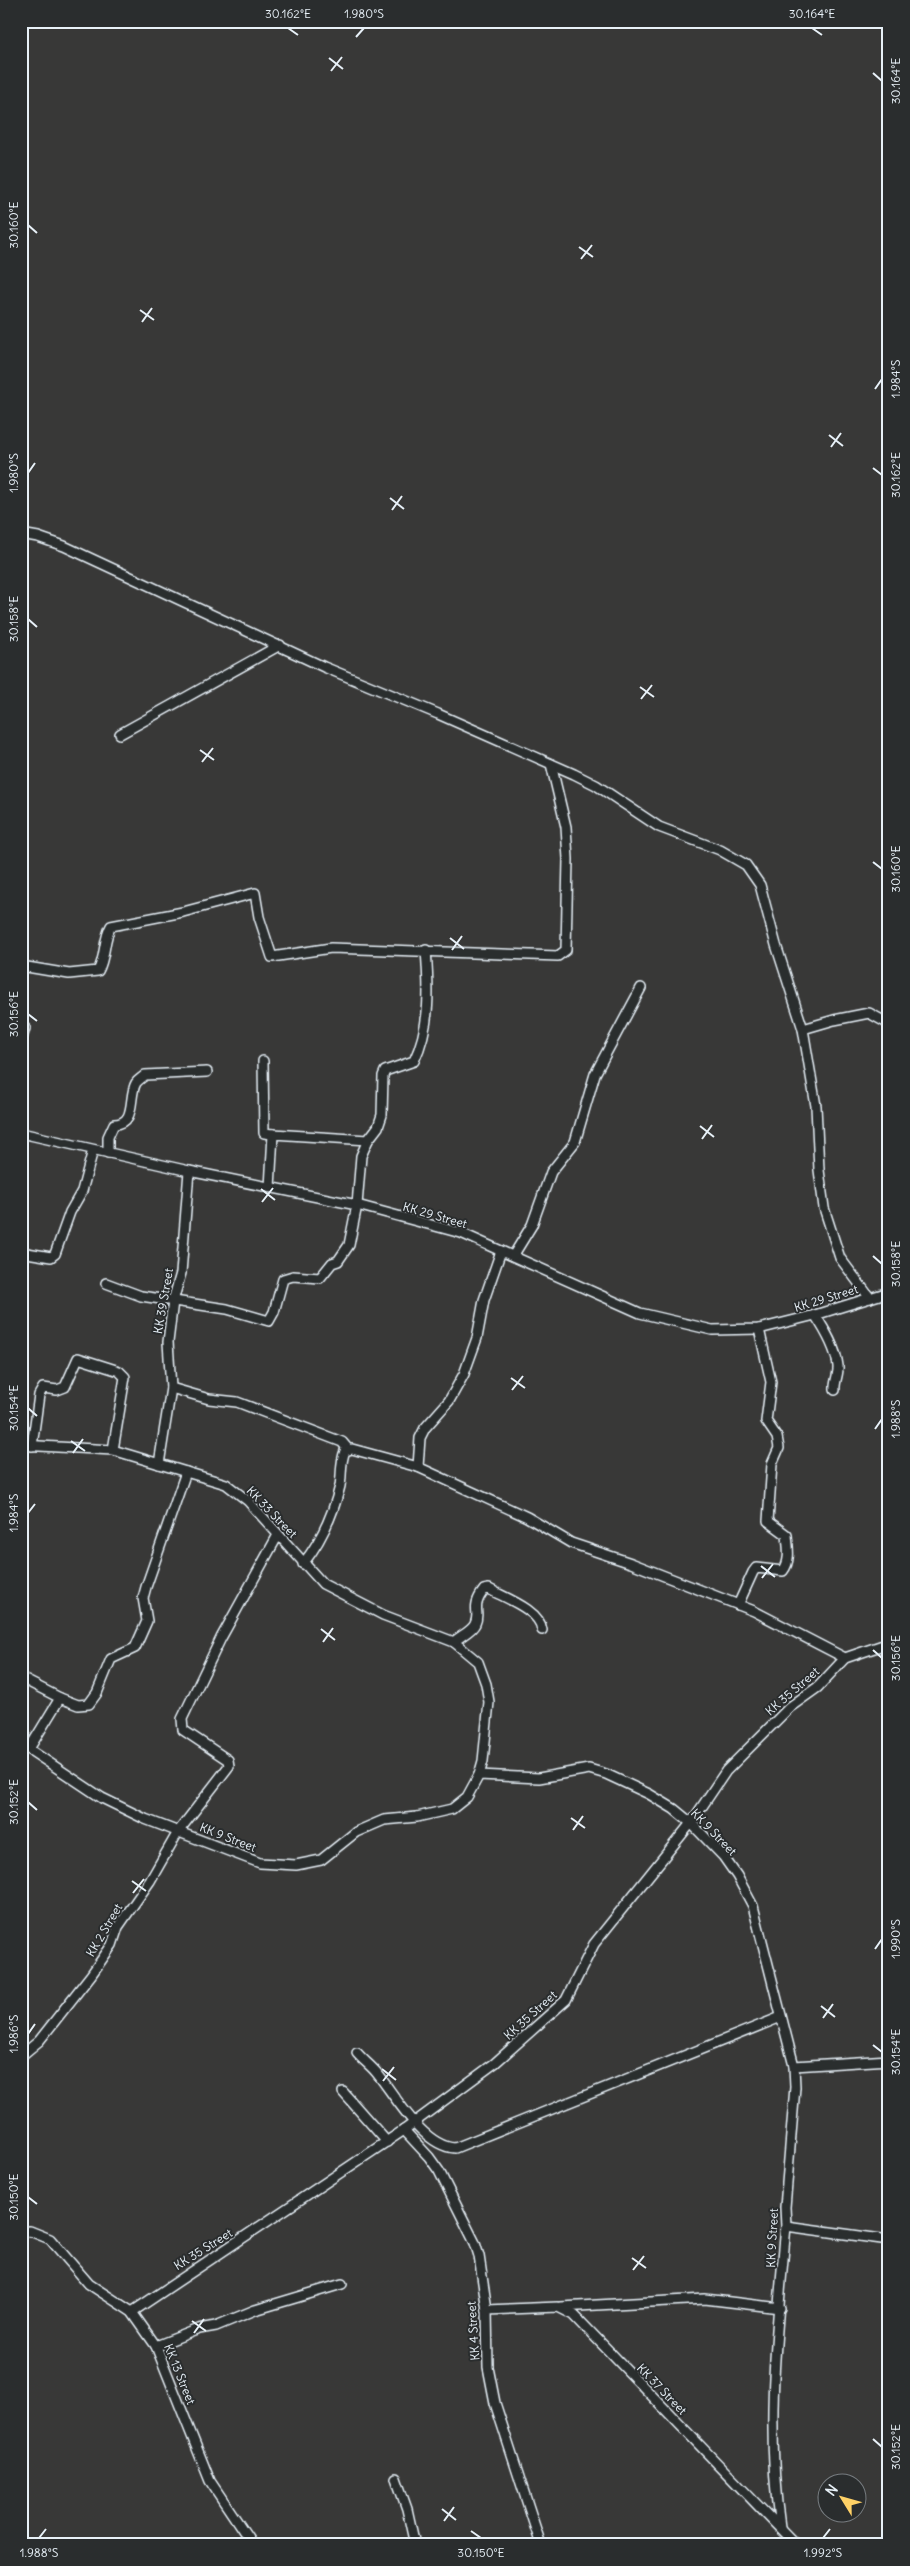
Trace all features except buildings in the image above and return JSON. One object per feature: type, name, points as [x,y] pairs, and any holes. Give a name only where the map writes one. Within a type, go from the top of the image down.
[{"type":"street","points":[[21,534],[38,536],[64,546],[280,645],[551,764],[596,785],[660,827],[720,850],[746,865],[760,885],[776,945],[803,1029],[816,1106],[819,1170],[824,1208],[840,1258],[870,1298]]},
{"type":"street","points":[[120,734],[280,645]]},
{"type":"street","points":[[21,966],[69,974],[98,971],[104,956],[106,935],[111,926],[183,912],[255,893],[258,917],[269,954],[272,957],[331,948],[558,956],[566,950],[568,859],[566,826],[551,764]]},
{"type":"street","points":[[106,1282],[141,1296],[227,1309],[269,1321],[274,1312],[283,1279],[293,1276],[320,1278],[349,1245],[357,1206],[358,1174],[361,1156],[368,1140],[378,1127],[382,1115],[382,1076],[385,1071],[414,1061],[417,1053],[429,1007],[426,950]]},
{"type":"street","points":[[513,1256],[532,1225],[551,1172],[575,1142],[595,1074],[641,988]]},
{"type":"street","points":[[803,1029],[834,1020],[869,1014],[889,1024]]},
{"type":"street","points":[[21,1042],[25,1028]]},
{"type":"street","points":[[263,1061],[264,1133],[368,1140]]},
{"type":"street","points":[[108,1153],[111,1127],[127,1118],[131,1110],[135,1084],[145,1075],[207,1072]]},
{"type":"street","name":"KK 29 Street","points":[[21,1133],[357,1206],[460,1233],[640,1313],[712,1330],[759,1329],[815,1315],[889,1292]]},
{"type":"street","points":[[270,1188],[273,1134]]},
{"type":"street","points":[[21,1252],[52,1256],[55,1254],[70,1212],[82,1191],[94,1150]]},
{"type":"street","name":"KK 39 Street","points":[[159,1464],[171,1388],[168,1342],[173,1301],[181,1273],[189,1171]]},
{"type":"street","points":[[418,1468],[420,1438],[425,1428],[450,1400],[464,1374],[477,1338],[484,1300],[501,1251]]},
{"type":"street","points":[[815,1315],[828,1337],[837,1361],[835,1390]]},
{"type":"street","points":[[738,1605],[756,1568],[782,1571],[787,1565],[787,1535],[768,1521],[772,1464],[779,1448],[777,1438],[766,1421],[771,1382],[759,1329]]},
{"type":"street","points":[[32,1446],[39,1395],[44,1388],[57,1390],[65,1387],[78,1358],[110,1368],[125,1377],[113,1450]]},
{"type":"street","points":[[171,1388],[209,1399],[237,1402],[327,1435],[342,1442],[348,1449],[418,1468],[527,1517],[571,1543],[631,1563],[738,1605],[845,1658]]},
{"type":"street","name":"KK 33 Street","points":[[21,1445],[113,1450],[226,1484],[248,1501],[323,1584],[384,1615],[454,1642],[478,1662],[488,1702],[483,1761],[479,1775]]},
{"type":"street","points":[[304,1564],[319,1543],[325,1528],[340,1485],[343,1456],[348,1449]]},
{"type":"street","points":[[21,1678],[78,1705],[89,1704],[97,1693],[111,1659],[135,1648],[147,1621],[144,1598],[146,1587],[186,1472]]},
{"type":"street","name":"KK 2 Street","points":[[21,2056],[39,2040],[91,1975],[112,1945],[118,1927],[150,1881],[178,1832],[229,1766],[230,1762],[183,1730],[182,1718],[221,1638],[278,1535]]},
{"type":"street","points":[[454,1642],[472,1629],[476,1623],[476,1604],[484,1590],[489,1590],[528,1611],[538,1618],[542,1630]]},
{"type":"street","name":"KK 35 Street","points":[[132,2312],[387,2142],[495,2063],[566,2000],[594,1944],[691,1822],[726,1771],[790,1707],[818,1686],[845,1658],[889,1643]]},
{"type":"street","points":[[25,1746],[60,1698]]},
{"type":"street","name":"KK 9 Street","points":[[25,1746],[102,1798],[178,1832],[260,1863],[296,1865],[321,1860],[356,1832],[384,1820],[452,1810],[467,1797],[479,1775],[539,1778],[589,1769],[606,1774],[649,1794],[691,1822],[728,1862],[753,1906],[794,2066],[795,2087],[785,2207],[786,2226],[771,2399],[772,2453],[780,2526]]},
{"type":"street","points":[[357,2054],[374,2070],[414,2123],[443,2146],[455,2148],[782,2017]]},
{"type":"street","points":[[794,2066],[889,2060]]},
{"type":"street","points":[[343,2092],[387,2142]]},
{"type":"street","name":"KK 4 Street","points":[[404,2130],[439,2171],[475,2243],[479,2256],[487,2310],[488,2367],[494,2403],[541,2545]]},
{"type":"street","points":[[786,2226],[889,2240]]},
{"type":"street","name":"KK 13 Street","points":[[21,2232],[30,2231],[50,2239],[89,2284],[132,2312],[156,2346],[210,2481],[253,2545]]},
{"type":"street","points":[[156,2346],[199,2329],[216,2326],[255,2310],[342,2284]]},
{"type":"street","points":[[487,2310],[705,2299],[780,2308]]},
{"type":"street","name":"KK 37 Street","points":[[558,2307],[580,2320],[608,2352],[780,2526],[796,2545]]},
{"type":"street","points":[[396,2478],[407,2508],[415,2545]]}]
